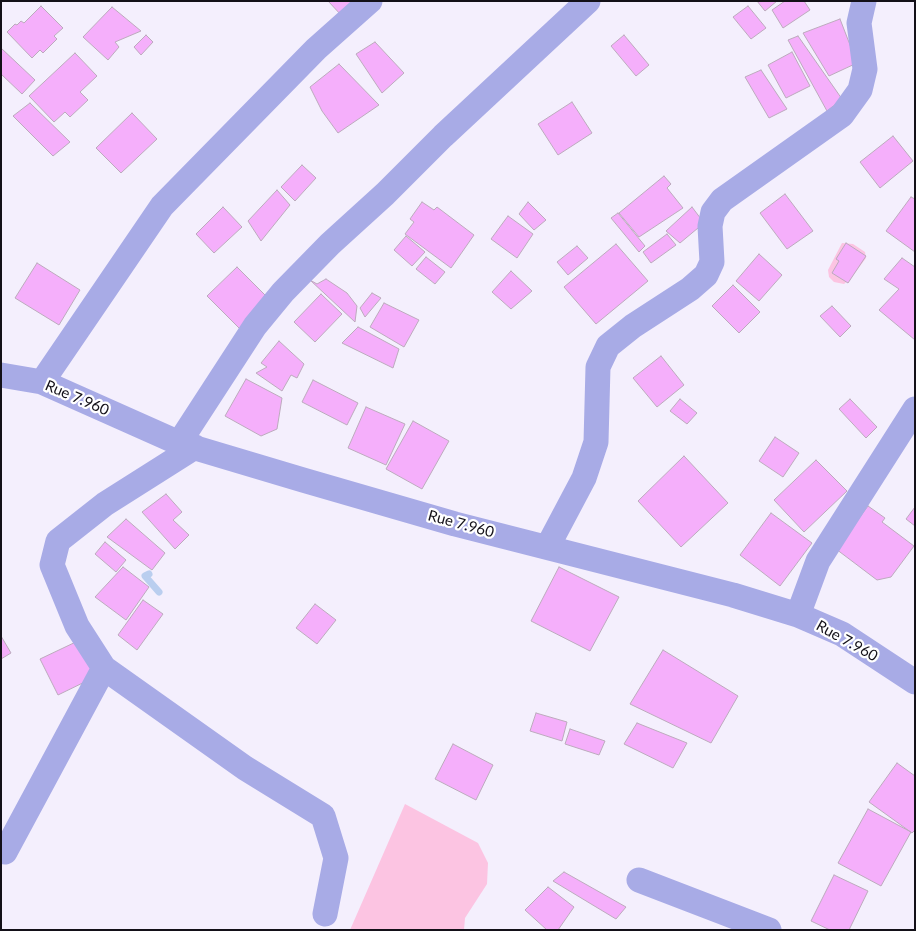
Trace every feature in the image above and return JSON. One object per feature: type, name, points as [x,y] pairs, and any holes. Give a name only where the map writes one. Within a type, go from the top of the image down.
[{"type":"street","points":[[42,382],[162,206],[316,49],[370,1]]},
{"type":"street","points":[[325,914],[336,858],[323,816],[245,768],[104,668],[77,626],[52,565],[58,541],[104,504],[187,445],[255,326],[283,292],[330,244],[588,1]]},
{"type":"street","points":[[548,546],[584,478],[596,442],[598,367],[608,346],[633,326],[690,289],[706,275],[712,262],[710,226],[713,212],[722,200],[842,115],[860,90],[865,69],[859,23],[864,1]]},
{"type":"street","name":"Rue 7.960","points":[[1,375],[42,382],[187,445],[455,524],[548,546],[733,595],[798,615],[842,634],[915,682]]},
{"type":"street","points":[[798,615],[818,561],[915,409]]},
{"type":"street","points":[[1,846],[5,852],[104,668]]},
{"type":"street","points":[[639,880],[769,930]]},
{"type":"shaded area","points":[[842,243],[853,244],[865,252],[866,258],[852,277],[844,284],[834,282],[829,277],[828,270]]},
{"type":"shaded area","points":[[405,804],[478,843],[488,863],[487,884],[465,918],[464,930],[350,930]]},
{"type":"building","points":[[328,1],[359,1],[342,16]]},
{"type":"building","points":[[757,1],[777,1],[765,11]]},
{"type":"building","points":[[785,1],[804,1],[810,10],[783,28],[772,10]]},
{"type":"building","points":[[41,6],[63,28],[54,36],[57,39],[43,53],[40,50],[32,58],[7,32],[15,24],[17,25],[21,21],[24,23]]},
{"type":"building","points":[[748,6],[766,28],[751,39],[733,17]]},
{"type":"building","points":[[112,7],[141,31],[115,42],[119,47],[108,60],[83,37]]},
{"type":"building","points":[[840,19],[857,63],[829,76],[803,33]]},
{"type":"building","points":[[146,35],[153,42],[141,55],[134,47]]},
{"type":"building","points":[[624,35],[649,65],[636,76],[611,46]]},
{"type":"building","points":[[798,36],[842,99],[827,111],[788,40]]},
{"type":"building","points":[[375,42],[404,73],[382,93],[356,54]]},
{"type":"building","points":[[1,48],[35,80],[22,94],[1,74]]},
{"type":"building","points":[[792,52],[810,86],[786,98],[768,65]]},
{"type":"building","points":[[75,53],[97,76],[80,92],[88,100],[70,117],[65,112],[54,122],[29,96]]},
{"type":"building","points":[[339,64],[379,105],[338,133],[322,111],[310,87]]},
{"type":"building","points":[[761,70],[787,109],[769,118],[745,77]]},
{"type":"building","points":[[572,102],[592,133],[558,155],[538,124]]},
{"type":"building","points":[[30,103],[70,142],[53,156],[13,116]]},
{"type":"building","points":[[132,113],[157,139],[121,173],[96,148]]},
{"type":"building","points":[[893,136],[913,161],[880,188],[860,162]]},
{"type":"building","points":[[302,165],[316,178],[295,201],[281,187]]},
{"type":"building","points":[[664,176],[671,184],[667,188],[683,208],[639,237],[619,213]]},
{"type":"building","points":[[277,190],[290,205],[261,241],[248,221]]},
{"type":"building","points":[[785,194],[813,231],[787,249],[760,213]]},
{"type":"building","points":[[911,197],[915,199],[915,252],[886,231]]},
{"type":"building","points":[[422,202],[434,210],[437,207],[474,235],[451,268],[405,234],[414,222],[410,219]]},
{"type":"building","points":[[528,202],[546,220],[534,230],[519,214]]},
{"type":"building","points":[[223,207],[242,227],[214,253],[196,234]]},
{"type":"building","points":[[692,207],[704,223],[680,243],[666,231]]},
{"type":"building","points":[[618,213],[645,246],[639,252],[611,218]]},
{"type":"building","points":[[508,216],[533,234],[517,258],[491,239]]},
{"type":"building","points":[[667,234],[676,245],[651,263],[643,252]]},
{"type":"building","points":[[406,236],[425,252],[412,266],[394,250]]},
{"type":"building","points":[[846,243],[866,256],[848,283],[832,273],[839,261],[836,259]]},
{"type":"building","points":[[616,244],[648,281],[596,324],[564,287]]},
{"type":"building","points":[[577,246],[588,258],[568,275],[557,262]]},
{"type":"building","points":[[759,254],[782,275],[759,301],[736,281]]},
{"type":"building","points":[[426,257],[445,272],[435,284],[416,269]]},
{"type":"building","points":[[902,258],[915,267],[915,340],[879,310],[899,289],[884,279]]},
{"type":"building","points":[[37,263],[80,290],[59,325],[15,298]]},
{"type":"building","points":[[237,267],[271,301],[241,330],[207,296]]},
{"type":"building","points":[[511,271],[532,291],[511,309],[492,292]]},
{"type":"building","points":[[326,279],[347,293],[357,306],[355,322],[310,280],[317,284]]},
{"type":"building","points":[[733,285],[760,312],[739,333],[712,306]]},
{"type":"building","points":[[372,293],[381,298],[365,317],[360,308]]},
{"type":"building","points":[[321,294],[342,314],[315,342],[294,322]]},
{"type":"building","points":[[384,303],[419,320],[404,347],[370,327]]},
{"type":"building","points":[[832,306],[851,326],[840,337],[820,316]]},
{"type":"building","points":[[358,327],[399,349],[393,368],[342,343]]},
{"type":"building","points":[[279,341],[304,364],[297,378],[291,375],[282,391],[256,373],[267,367],[261,363]]},
{"type":"building","points":[[661,356],[684,385],[657,407],[633,378]]},
{"type":"building","points":[[246,379],[282,398],[277,429],[261,436],[225,416]]},
{"type":"building","points":[[313,380],[358,403],[347,425],[302,402]]},
{"type":"building","points":[[680,399],[697,413],[687,424],[670,411]]},
{"type":"building","points":[[850,399],[877,427],[866,438],[839,409]]},
{"type":"building","points":[[366,407],[405,424],[386,465],[348,448]]},
{"type":"building","points":[[413,421],[449,441],[422,489],[386,469]]},
{"type":"building","points":[[775,437],[799,453],[783,477],[759,461]]},
{"type":"building","points":[[684,456],[728,503],[681,547],[638,501]]},
{"type":"building","points":[[816,460],[847,491],[804,532],[774,500]]},
{"type":"building","points":[[166,494],[182,512],[173,520],[189,535],[175,549],[142,512]]},
{"type":"building","points":[[868,506],[885,518],[882,522],[914,546],[891,577],[877,580],[836,549]]},
{"type":"building","points":[[915,507],[915,526],[906,519]]},
{"type":"building","points":[[771,513],[812,543],[780,586],[740,555]]},
{"type":"building","points":[[126,519],[165,553],[152,570],[107,537]]},
{"type":"building","points":[[105,542],[126,560],[116,572],[95,554]]},
{"type":"building","points":[[123,567],[149,587],[126,620],[95,597]]},
{"type":"building","points":[[559,567],[619,597],[590,651],[531,621]]},
{"type":"building","points":[[143,600],[163,614],[137,650],[118,635]]},
{"type":"building","points":[[315,604],[336,620],[317,644],[296,628]]},
{"type":"building","points":[[1,636],[11,653],[1,659]]},
{"type":"building","points":[[80,640],[97,676],[58,695],[40,659]]},
{"type":"building","points":[[663,650],[738,696],[711,743],[630,704]]},
{"type":"building","points":[[536,713],[567,722],[562,741],[530,731]]},
{"type":"building","points":[[637,723],[687,743],[673,768],[624,744]]},
{"type":"building","points":[[570,729],[605,741],[599,755],[565,744]]},
{"type":"building","points":[[453,744],[493,765],[476,800],[435,779]]},
{"type":"building","points":[[897,763],[915,776],[915,830],[912,833],[869,802]]},
{"type":"building","points":[[868,809],[911,832],[881,886],[838,863]]},
{"type":"building","points":[[564,872],[626,907],[616,919],[553,881]]},
{"type":"building","points":[[834,875],[868,891],[849,930],[830,930],[811,921]]},
{"type":"building","points":[[548,887],[574,907],[558,930],[547,930],[525,910]]},
{"type":"waterway","points":[[149,574],[145,576],[159,592]]}]
